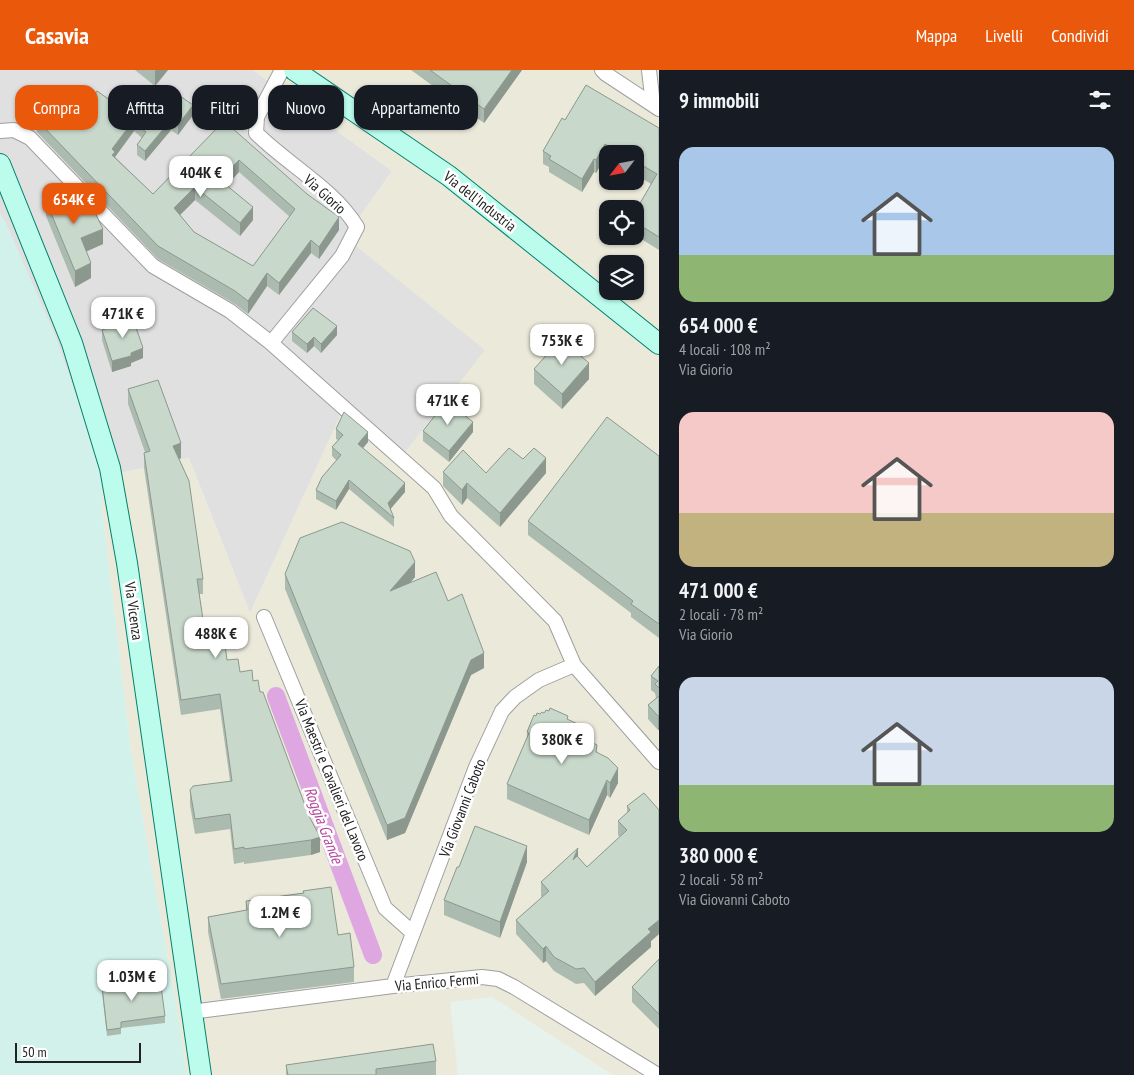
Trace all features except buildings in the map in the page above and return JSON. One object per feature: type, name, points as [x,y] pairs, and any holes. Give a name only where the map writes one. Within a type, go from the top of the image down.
[{"type":"street","name":"Via Giorio","points":[[271,343],[342,256],[357,227],[349,213],[326,192],[270,148],[256,133],[257,117],[282,70]]},
{"type":"street","name":"Via dell'Industria","points":[[294,70],[449,176],[659,344]]},
{"type":"street","points":[[602,70],[656,107]]},
{"type":"street","points":[[649,70],[656,107]]},
{"type":"street","points":[[0,131],[14,130],[30,138],[154,266],[230,311],[271,343],[434,488],[451,516],[556,621],[574,665],[659,762]]},
{"type":"street","name":"Via Vicenza","points":[[0,166],[72,343],[110,468],[127,563],[201,1075]]},
{"type":"street","points":[[0,196],[19,210]]},
{"type":"street","name":"Via Maestri e Cavalieri del Lavoro","points":[[264,617],[384,908],[413,933]]},
{"type":"street","name":"Via Giovanni Caboto","points":[[393,986],[476,767],[502,711],[515,697],[539,680],[574,665]]},
{"type":"street","name":"Via Enrico Fermi","points":[[191,1012],[393,986],[482,977],[498,979],[658,1075]]},
{"type":"shaded area","points":[[0,70],[253,70],[274,85],[268,85],[268,130],[336,130],[392,171],[345,237],[486,350],[399,460],[341,414],[250,613],[189,458],[102,477],[56,338],[0,214]]},
{"type":"shaded area","points":[[253,70],[659,70],[659,1075],[613,1075],[492,997],[450,1002],[458,1075],[187,1075],[131,752],[102,508],[102,477],[189,458],[250,613],[341,414],[399,460],[485,350],[345,237],[392,171],[336,130],[344,130],[344,85],[274,85]]},
{"type":"shaded area","points":[[0,214],[6,223],[56,338],[102,477],[102,508],[131,752],[187,1075],[0,1075]]},
{"type":"waterway","name":"Roggia Grande","points":[[276,696],[373,955]]}]
